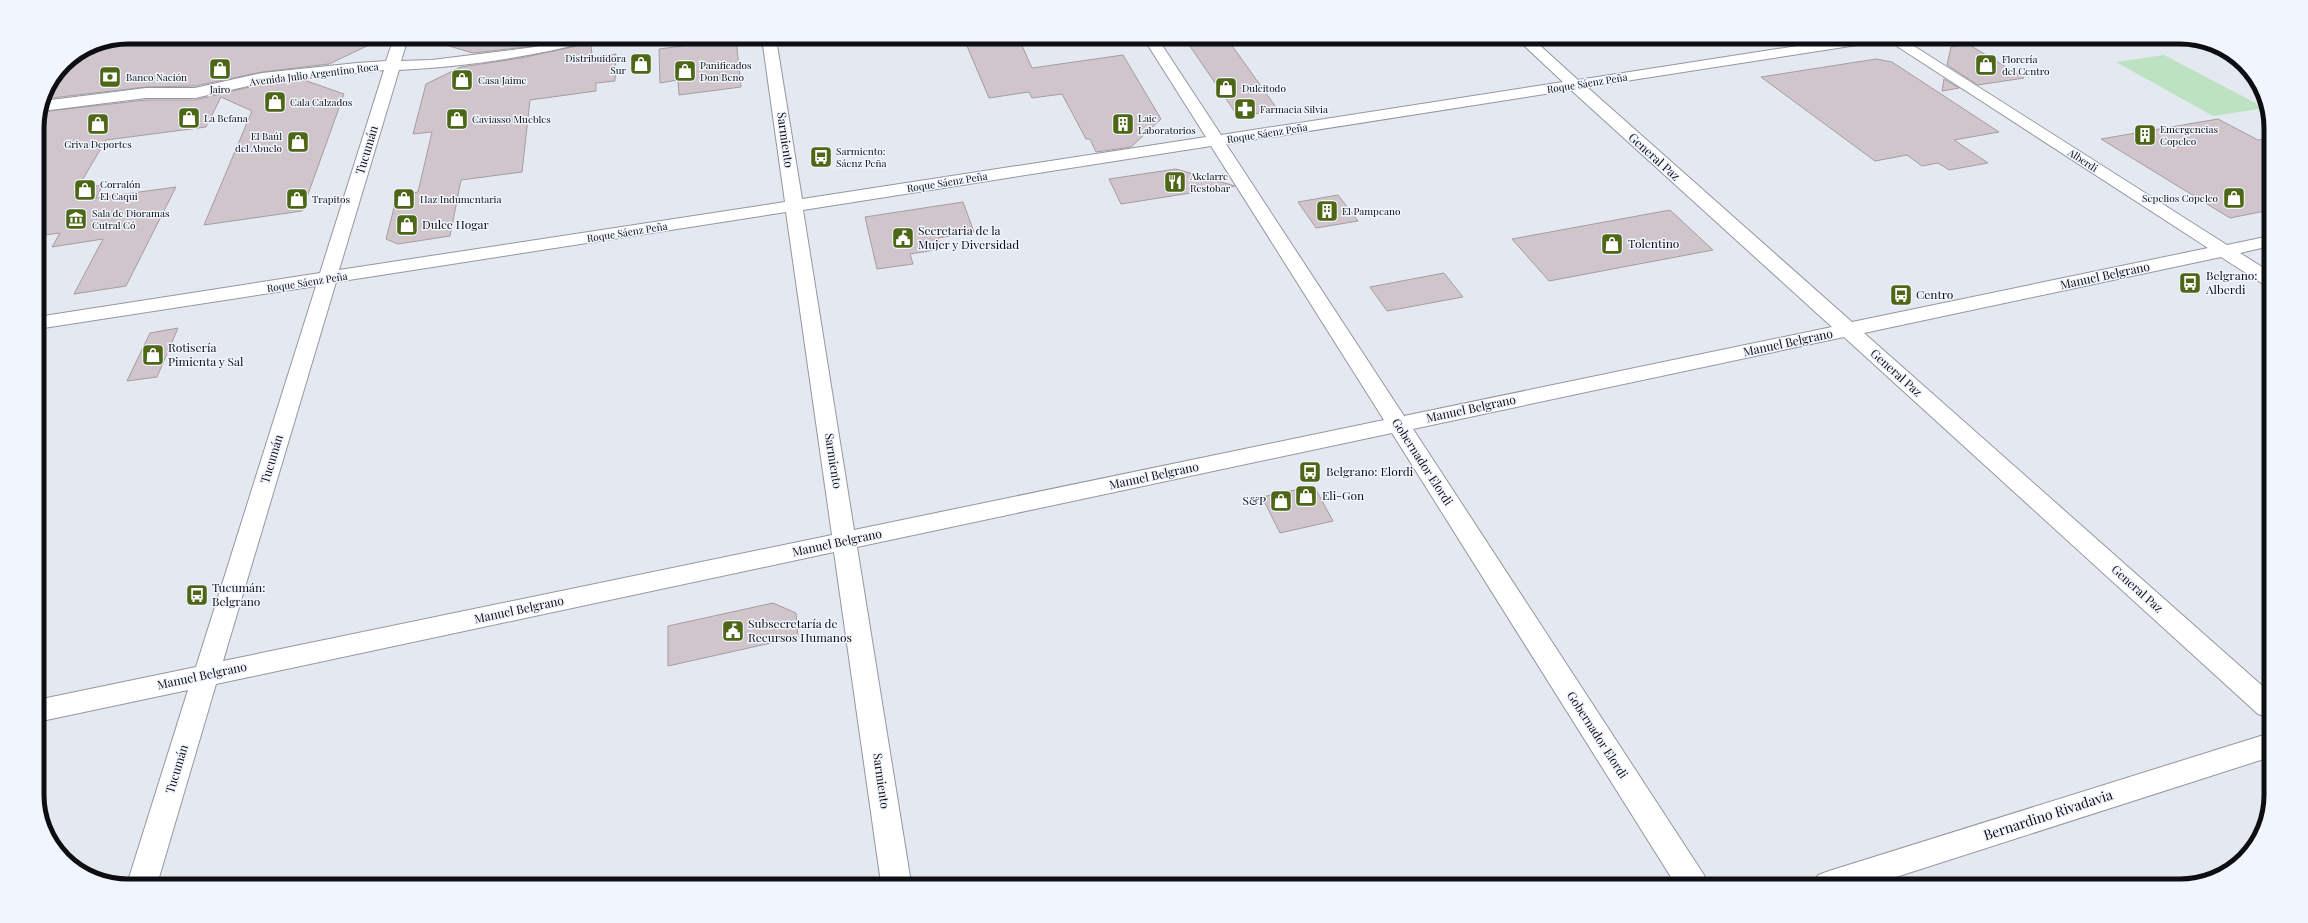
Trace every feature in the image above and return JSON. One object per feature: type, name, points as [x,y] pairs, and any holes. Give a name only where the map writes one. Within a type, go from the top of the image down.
[{"type":"street","name":"Tucumán","points":[[144,879],[399,44]]},
{"type":"street","name":"Avenida Julio Argentino Roca","points":[[47,105],[146,93],[195,93],[270,77],[357,67],[428,65],[526,52],[561,44]]},
{"type":"street","name":"Sarmiento","points":[[770,44],[895,879]]},
{"type":"street","name":"Gobernador Elordi","points":[[1154,44],[1689,879]]},
{"type":"street","name":"General Paz","points":[[1529,44],[2264,703]]},
{"type":"street","name":"Roque Sáenz Peña","points":[[44,322],[1838,44]]},
{"type":"street","name":"Alberdi","points":[[1901,44],[2264,276]]},
{"type":"street","name":"Manuel Belgrano","points":[[44,710],[2264,242]]},
{"type":"street","name":"Bernardino Rivadavia","points":[[1848,879],[2264,747]]},
{"type":"green space","points":[[2164,55],[2261,106],[2262,109],[2213,116],[2116,62]]},
{"type":"building","points":[[122,44],[371,44],[329,64],[262,72],[195,86],[146,87],[49,98],[58,81],[68,68],[81,58],[96,50]]},
{"type":"building","points":[[442,44],[542,44],[535,46],[473,53]]},
{"type":"building","points":[[591,44],[592,57],[616,54],[615,81],[596,83],[596,91],[530,100],[522,172],[461,180],[450,236],[398,244],[386,239],[397,196],[418,192],[432,132],[413,134],[426,84],[461,67],[521,58]]},
{"type":"building","points":[[698,44],[737,44],[741,87],[679,95],[678,80],[660,83],[659,49]]},
{"type":"building","points":[[966,44],[1021,44],[1032,68],[1123,55],[1161,119],[1131,147],[1096,152],[1090,139],[1086,139],[1062,94],[1032,98],[1029,92],[989,98]]},
{"type":"building","points":[[1188,44],[1231,44],[1278,110],[1247,115],[1235,112]]},
{"type":"building","name":"Florería del Centro","points":[[1968,44],[2024,78],[1978,85],[1947,65],[1951,47]]},
{"type":"building","points":[[1876,59],[1892,62],[1999,132],[1954,140],[1988,163],[1949,170],[1938,163],[1922,166],[1907,155],[1875,161],[1761,77]]},
{"type":"building","points":[[1944,79],[1959,88],[1942,91]]},
{"type":"building","points":[[304,80],[344,94],[302,211],[204,225],[252,111],[221,97],[206,127],[106,140],[77,189],[103,185],[96,198],[176,187],[126,286],[74,294],[103,239],[52,247],[60,233],[44,235],[44,128],[46,111],[146,100],[195,100],[262,84]]},
{"type":"building","points":[[2218,119],[2258,140],[2264,139],[2264,211],[2230,218],[2101,139]]},
{"type":"building","points":[[1176,169],[1235,186],[1121,204],[1109,179]]},
{"type":"building","name":"El Pampeano","points":[[1338,195],[1358,221],[1316,228],[1298,202]]},
{"type":"building","name":"Secretaria de la Mujer y Diversidad","points":[[963,202],[974,232],[938,238],[941,249],[910,254],[913,264],[877,269],[865,217]]},
{"type":"building","name":"Tolentino","points":[[1670,210],[1713,250],[1549,281],[1512,239]]},
{"type":"building","points":[[1444,273],[1463,297],[1387,311],[1370,287]]},
{"type":"building","name":"Rotisería Pimienta y Sal","points":[[178,328],[157,377],[127,381],[150,333]]},
{"type":"building","points":[[1314,486],[1333,521],[1280,533],[1262,497]]},
{"type":"building","name":"Subsecretaría de Recursos Humanos","points":[[773,603],[796,613],[798,637],[668,666],[668,626]]},
{"type":"place","name":"Distribuidora Sur","points":[[641,64]]},
{"type":"place","name":"Florería del Centro","points":[[1986,65]]},
{"type":"place","name":"Jairo","points":[[220,69]]},
{"type":"place","name":"Panificados Don Beno","points":[[685,71]]},
{"type":"place","name":"Banco Nación","points":[[110,77]]},
{"type":"place","name":"Casa Jaime","points":[[462,80]]},
{"type":"place","name":"Dulcitodo","points":[[1226,88]]},
{"type":"place","name":"Cala Calzados","points":[[275,102]]},
{"type":"place","name":"Farmacia Silvia","points":[[1245,109]]},
{"type":"place","name":"La Befana","points":[[189,118]]},
{"type":"place","name":"Caviasso Muebles","points":[[457,119]]},
{"type":"place","name":"Griva Deportes","points":[[98,124]]},
{"type":"place","name":"Laic Laboratorios","points":[[1123,124]]},
{"type":"place","name":"Emergencias Copelco","points":[[2145,135]]},
{"type":"place","name":"El Baúl del Abuelo","points":[[298,142]]},
{"type":"place","name":"Sarmiento: Sáenz Peña","points":[[821,157]]},
{"type":"place","name":"Akelarre Restobar","points":[[1175,182]]},
{"type":"place","name":"Corralón El Caqui","points":[[85,190]]},
{"type":"place","name":"Sepelios Copelco","points":[[2234,198]]},
{"type":"place","name":"Trapitos","points":[[297,199]]},
{"type":"place","name":"Haz Indumentaria","points":[[404,199]]},
{"type":"place","name":"El Pampeano","points":[[1327,211]]},
{"type":"place","name":"Sala de Dioramas Cutral Có","points":[[76,219]]},
{"type":"place","name":"Dulce Hogar","points":[[407,225]]},
{"type":"place","name":"Secretaria de la Mujer y Diversidad","points":[[903,238]]},
{"type":"place","name":"Tolentino","points":[[1612,244]]},
{"type":"place","name":"Belgrano: Alberdi","points":[[2190,283]]},
{"type":"place","name":"Centro","points":[[1901,295]]},
{"type":"place","name":"Rotisería Pimienta y Sal","points":[[153,355]]},
{"type":"place","name":"Belgrano: Elordi","points":[[1310,472]]},
{"type":"place","name":"Eli-Gon","points":[[1306,496]]},
{"type":"place","name":"S&P","points":[[1281,501]]},
{"type":"place","name":"Tucumán: Belgrano","points":[[197,595]]},
{"type":"place","name":"Subsecretaría de Recursos Humanos","points":[[733,631]]}]
